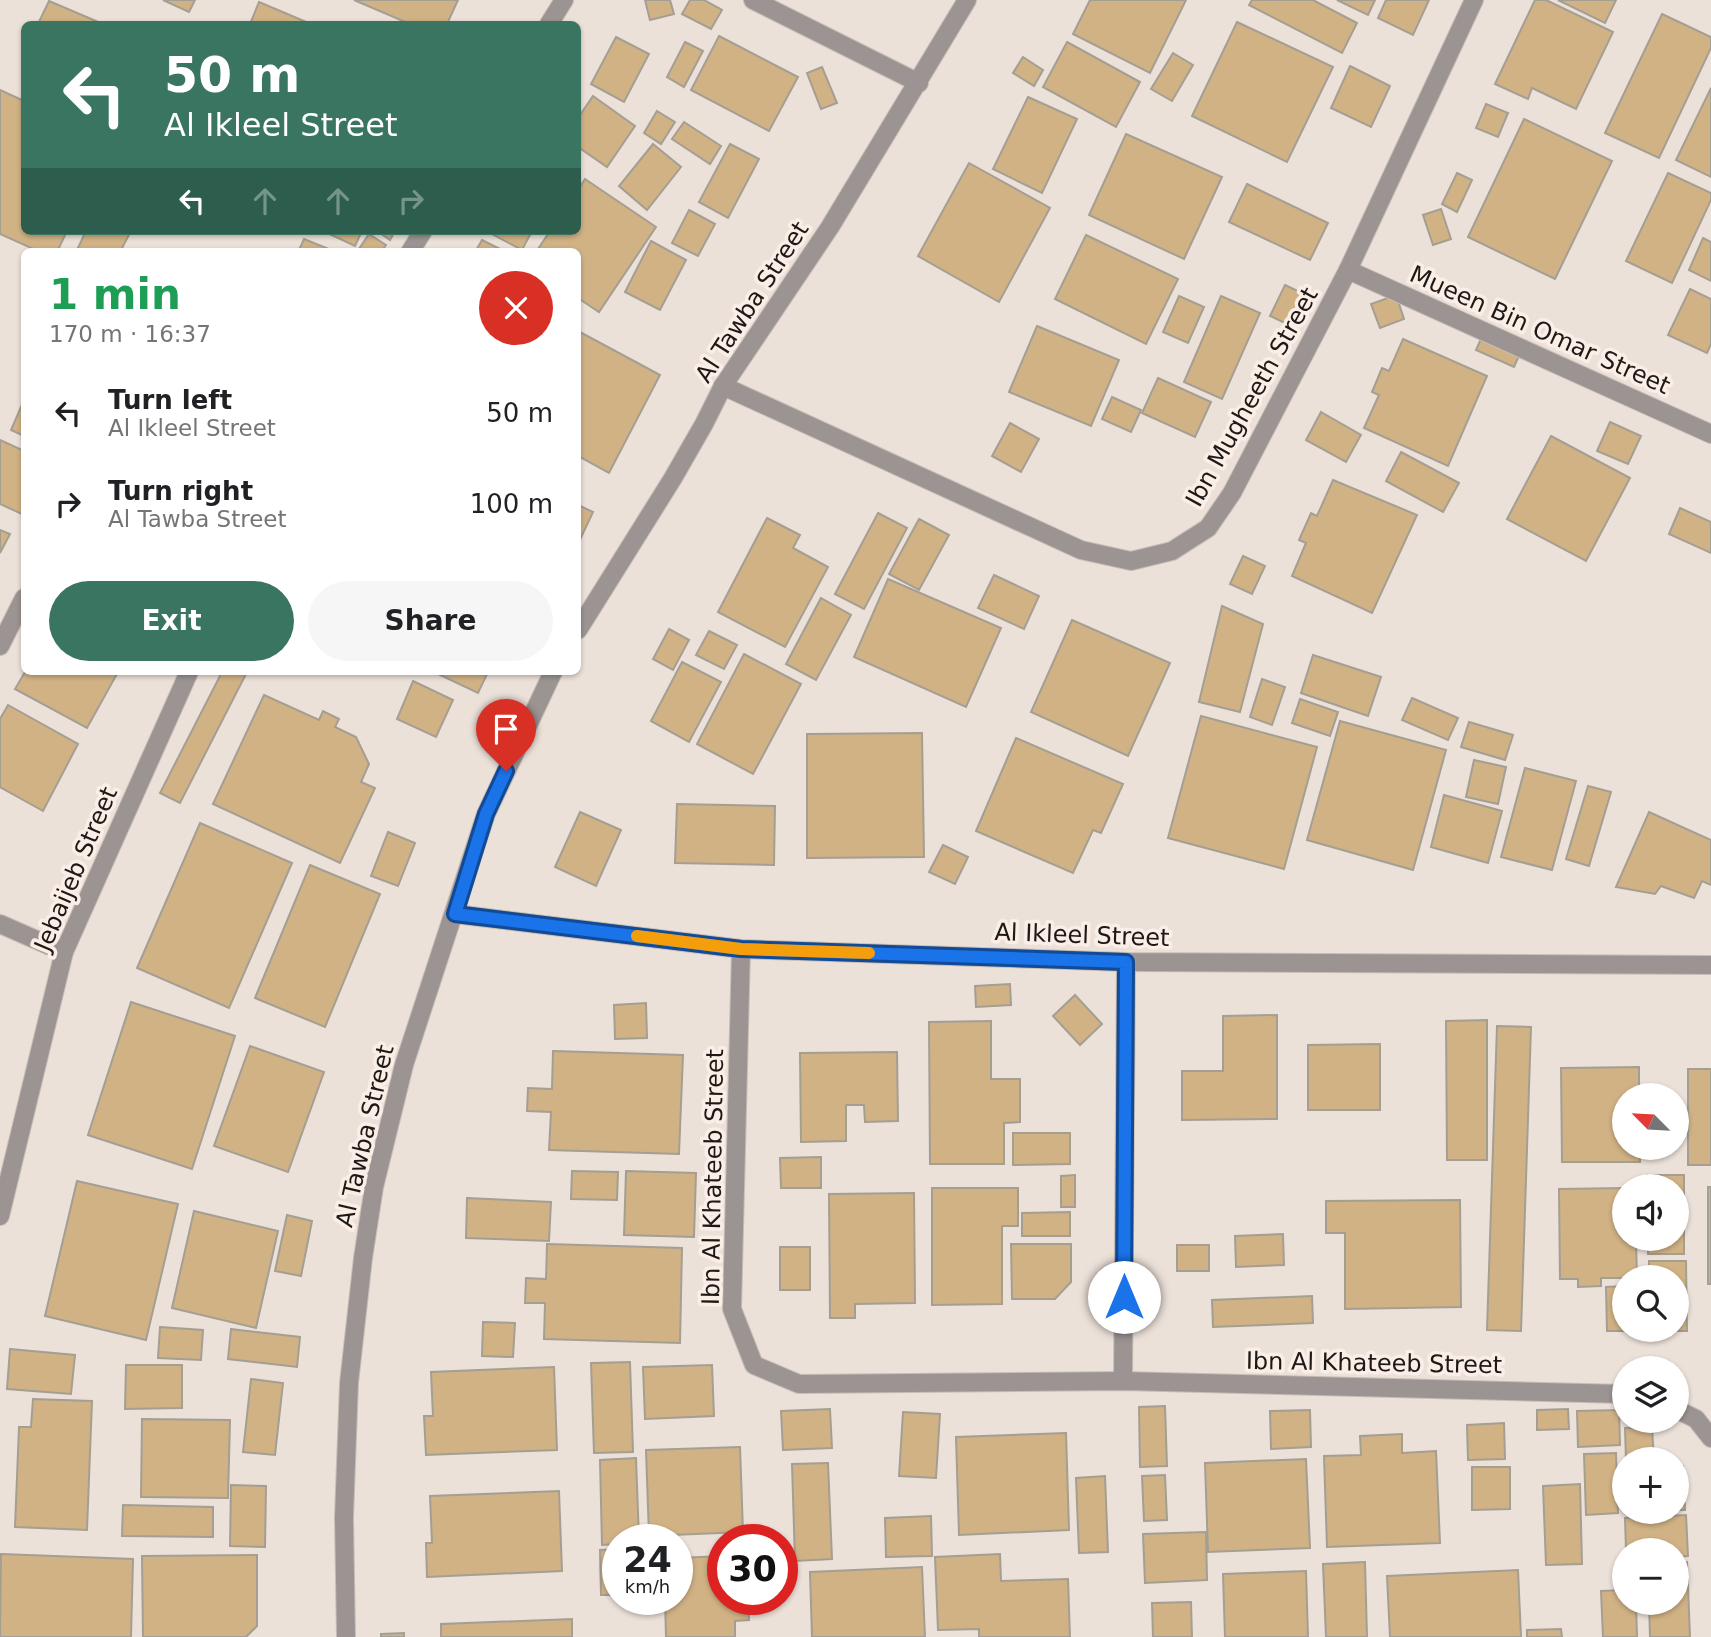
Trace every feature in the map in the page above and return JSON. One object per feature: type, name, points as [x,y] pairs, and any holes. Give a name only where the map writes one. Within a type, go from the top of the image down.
[{"type":"street","points":[[551,21],[564,0]]},
{"type":"street","points":[[753,0],[919,83]]},
{"type":"street","name":"Al Tawba Street","points":[[581,626],[705,424],[723,386],[830,227],[967,0]]},
{"type":"street","name":"Ibn Mugheeth Street","points":[[723,386],[1081,550],[1131,561],[1172,551],[1208,528],[1232,493],[1348,270],[1474,0]]},
{"type":"street","name":"Mueen Bin Omar Street","points":[[1348,270],[1711,434]]},
{"type":"street","points":[[0,646],[21,604]]},
{"type":"street","name":"Jebaijeb Street","points":[[0,1216],[64,952],[187,675]]},
{"type":"street","name":"Al Tawba Street","points":[[346,1637],[344,1517],[349,1383],[373,1187],[404,1065],[486,814],[552,675]]},
{"type":"street","name":"Al Ikleel Street","points":[[455,914],[741,949],[1126,962],[1711,965]]},
{"type":"street","points":[[0,924],[64,952]]},
{"type":"street","name":"Ibn Al Khateeb Street","points":[[741,949],[732,1308],[754,1365],[799,1384],[1123,1381],[1612,1394]]},
{"type":"street","points":[[1123,1381],[1126,962]]},
{"type":"street","points":[[1689,1416],[1696,1419],[1711,1438]]},
{"type":"building","points":[[163,0],[195,0],[189,12]]},
{"type":"building","points":[[354,0],[458,0],[448,21],[403,21]]},
{"type":"building","points":[[645,0],[670,0],[674,14],[650,20]]},
{"type":"building","points":[[690,0],[704,0],[722,10],[711,29],[682,14]]},
{"type":"building","points":[[1090,0],[1186,0],[1150,73],[1073,34]]},
{"type":"building","points":[[1252,0],[1313,0],[1357,23],[1342,53],[1249,5]]},
{"type":"building","points":[[1337,0],[1375,0],[1368,15]]},
{"type":"building","points":[[1386,0],[1429,0],[1413,35],[1378,18]]},
{"type":"building","points":[[1535,0],[1546,0],[1613,32],[1576,109],[1532,88],[1528,99],[1495,84]]},
{"type":"building","points":[[1558,0],[1616,0],[1605,23]]},
{"type":"building","points":[[49,1],[96,21],[39,21]]},
{"type":"building","points":[[259,2],[304,21],[251,21]]},
{"type":"building","points":[[1662,14],[1711,37],[1711,48],[1659,158],[1605,133]]},
{"type":"building","points":[[1237,22],[1333,67],[1287,162],[1192,116]]},
{"type":"building","points":[[719,36],[798,77],[769,131],[691,90]]},
{"type":"building","points":[[616,37],[649,54],[624,102],[591,84]]},
{"type":"building","points":[[685,42],[703,51],[684,87],[667,77]]},
{"type":"building","points":[[1067,42],[1140,82],[1116,127],[1043,87]]},
{"type":"building","points":[[1173,53],[1193,65],[1172,101],[1151,89]]},
{"type":"building","points":[[1023,57],[1043,70],[1034,86],[1013,73]]},
{"type":"building","points":[[1350,66],[1390,86],[1371,127],[1331,108]]},
{"type":"building","points":[[822,67],[837,103],[821,109],[807,73]]},
{"type":"building","points":[[1711,88],[1711,177],[1676,160]]},
{"type":"building","points":[[0,90],[21,100],[21,235],[65,235],[59,248],[31,248],[0,234]]},
{"type":"building","points":[[593,96],[635,126],[607,167],[581,149],[581,114]]},
{"type":"building","points":[[1028,97],[1077,119],[1042,193],[993,169]]},
{"type":"building","points":[[1486,104],[1508,113],[1498,137],[1476,128]]},
{"type":"building","points":[[657,111],[675,122],[661,144],[644,133]]},
{"type":"building","points":[[1524,119],[1612,161],[1555,279],[1468,237]]},
{"type":"building","points":[[684,122],[721,146],[710,164],[672,139]]},
{"type":"building","points":[[1126,134],[1222,177],[1184,259],[1089,215]]},
{"type":"building","points":[[653,144],[681,167],[647,210],[619,186]]},
{"type":"building","points":[[730,144],[759,159],[728,218],[699,202]]},
{"type":"building","points":[[969,163],[1050,208],[999,302],[918,256]]},
{"type":"building","points":[[1457,173],[1472,180],[1457,212],[1442,204]]},
{"type":"building","points":[[1668,173],[1711,193],[1711,200],[1672,283],[1626,261]]},
{"type":"building","points":[[585,179],[656,227],[599,312],[581,300],[581,248],[539,248],[547,235],[581,235],[581,185]]},
{"type":"building","points":[[1247,184],[1328,223],[1310,260],[1229,222]]},
{"type":"building","points":[[1441,209],[1451,239],[1433,245],[1423,215]]},
{"type":"building","points":[[689,210],[715,224],[698,256],[672,243]]},
{"type":"building","points":[[84,235],[129,235],[122,248],[78,248]]},
{"type":"building","points":[[332,235],[360,235],[355,246]]},
{"type":"building","points":[[368,235],[386,245],[384,248],[360,248]]},
{"type":"building","points":[[494,235],[530,235],[523,248]]},
{"type":"building","points":[[1086,235],[1178,279],[1146,344],[1055,299]]},
{"type":"building","points":[[1703,238],[1711,242],[1711,281],[1689,270]]},
{"type":"building","points":[[304,239],[326,248],[300,248]]},
{"type":"building","points":[[482,240],[498,248],[477,248]]},
{"type":"building","points":[[651,241],[686,260],[660,310],[625,292]]},
{"type":"building","points":[[1285,285],[1306,295],[1291,326],[1270,316]]},
{"type":"building","points":[[1690,289],[1711,299],[1711,344],[1707,353],[1668,335]]},
{"type":"building","points":[[1396,295],[1404,319],[1380,328],[1371,304]]},
{"type":"building","points":[[1179,296],[1204,307],[1188,343],[1163,332]]},
{"type":"building","points":[[1221,296],[1260,313],[1222,399],[1184,382]]},
{"type":"building","points":[[1037,326],[1119,360],[1091,426],[1009,392]]},
{"type":"building","points":[[1484,332],[1522,349],[1514,367],[1476,350]]},
{"type":"building","points":[[581,333],[660,375],[609,473],[581,458]]},
{"type":"building","points":[[1403,339],[1487,376],[1448,466],[1364,428],[1379,395],[1372,392],[1382,368],[1389,371]]},
{"type":"building","points":[[1158,378],[1211,402],[1195,437],[1142,413]]},
{"type":"building","points":[[1112,397],[1141,410],[1131,432],[1102,419]]},
{"type":"building","points":[[21,407],[21,435],[11,430]]},
{"type":"building","points":[[1321,412],[1361,435],[1346,462],[1306,440]]},
{"type":"building","points":[[1610,422],[1641,436],[1628,464],[1597,451]]},
{"type":"building","points":[[1010,423],[1039,439],[1021,472],[992,456]]},
{"type":"building","points":[[1551,436],[1630,478],[1586,561],[1507,519]]},
{"type":"building","points":[[0,440],[21,450],[21,514],[0,504]]},
{"type":"building","points":[[1401,452],[1459,483],[1443,512],[1386,481]]},
{"type":"building","points":[[1333,480],[1417,515],[1372,613],[1292,576],[1306,543],[1299,540],[1311,513],[1317,516]]},
{"type":"building","points":[[581,506],[593,512],[581,538]]},
{"type":"building","points":[[1680,508],[1711,522],[1711,553],[1669,534]]},
{"type":"building","points":[[878,513],[907,528],[864,609],[835,594]]},
{"type":"building","points":[[767,518],[800,535],[793,548],[828,567],[785,647],[718,612]]},
{"type":"building","points":[[919,519],[949,535],[919,590],[889,574]]},
{"type":"building","points":[[0,530],[10,534],[0,553]]},
{"type":"building","points":[[1243,556],[1265,566],[1252,594],[1230,584]]},
{"type":"building","points":[[994,575],[1039,596],[1024,629],[978,608]]},
{"type":"building","points":[[888,579],[1001,628],[966,707],[854,657]]},
{"type":"building","points":[[821,598],[851,615],[816,680],[786,664]]},
{"type":"building","points":[[1222,606],[1263,624],[1240,712],[1199,702]]},
{"type":"building","points":[[1072,620],[1170,663],[1128,756],[1031,712]]},
{"type":"building","points":[[669,629],[689,640],[673,670],[653,659]]},
{"type":"building","points":[[709,631],[737,645],[724,669],[696,655]]},
{"type":"building","points":[[744,654],[801,684],[753,774],[697,744]]},
{"type":"building","points":[[1313,655],[1381,677],[1368,716],[1301,693]]},
{"type":"building","points":[[682,662],[721,682],[689,742],[651,721]]},
{"type":"building","points":[[23,675],[116,675],[87,728],[15,689]]},
{"type":"building","points":[[220,675],[245,675],[180,803],[160,793]]},
{"type":"building","points":[[440,675],[487,675],[478,693]]},
{"type":"building","points":[[1262,679],[1285,687],[1272,725],[1250,717]]},
{"type":"building","points":[[413,681],[453,700],[436,737],[397,719]]},
{"type":"building","points":[[264,695],[319,720],[323,711],[339,719],[335,727],[356,737],[369,764],[361,782],[375,788],[340,863],[213,804]]},
{"type":"building","points":[[1412,698],[1458,718],[1448,740],[1402,720]]},
{"type":"building","points":[[1300,699],[1338,712],[1330,736],[1292,723]]},
{"type":"building","points":[[8,705],[78,744],[43,811],[0,787],[0,719]]},
{"type":"building","points":[[1201,716],[1317,747],[1284,869],[1168,838]]},
{"type":"building","points":[[1340,721],[1446,750],[1413,870],[1307,840]]},
{"type":"building","points":[[1469,722],[1513,735],[1505,760],[1461,747]]},
{"type":"building","points":[[922,733],[924,857],[807,858],[807,734]]},
{"type":"building","points":[[1016,738],[1123,784],[1101,833],[1093,830],[1073,873],[976,831]]},
{"type":"building","points":[[1474,760],[1506,767],[1498,804],[1466,797]]},
{"type":"building","points":[[1525,768],[1576,781],[1552,870],[1501,857]]},
{"type":"building","points":[[1588,786],[1611,792],[1589,866],[1566,859]]},
{"type":"building","points":[[1444,795],[1502,811],[1488,863],[1431,847]]},
{"type":"building","points":[[677,804],[775,806],[774,865],[675,863]]},
{"type":"building","points":[[580,812],[621,830],[596,886],[555,867]]},
{"type":"building","points":[[1649,812],[1711,840],[1711,885],[1702,881],[1694,898],[1661,886],[1655,894],[1616,887]]},
{"type":"building","points":[[200,823],[292,863],[229,1008],[137,968]]},
{"type":"building","points":[[388,832],[415,843],[398,886],[371,876]]},
{"type":"building","points":[[943,845],[968,857],[955,884],[929,872]]},
{"type":"building","points":[[310,865],[380,894],[325,1027],[255,998]]},
{"type":"building","points":[[1010,984],[1011,1005],[976,1007],[975,986]]},
{"type":"building","points":[[1075,995],[1102,1024],[1080,1045],[1053,1016]]},
{"type":"building","points":[[131,1002],[235,1036],[192,1169],[88,1135]]},
{"type":"building","points":[[646,1003],[647,1038],[615,1039],[614,1005]]},
{"type":"building","points":[[1277,1015],[1277,1119],[1182,1120],[1182,1071],[1223,1071],[1223,1016]]},
{"type":"building","points":[[1487,1020],[1487,1160],[1447,1160],[1446,1021]]},
{"type":"building","points":[[991,1021],[991,1079],[1020,1079],[1020,1122],[1004,1123],[1004,1164],[930,1164],[929,1022]]},
{"type":"building","points":[[1497,1026],[1531,1027],[1521,1331],[1487,1330]]},
{"type":"building","points":[[1380,1044],[1380,1110],[1308,1110],[1308,1045]]},
{"type":"building","points":[[250,1046],[324,1072],[288,1172],[214,1146]]},
{"type":"building","points":[[553,1051],[683,1055],[679,1154],[549,1150],[551,1112],[527,1111],[528,1088],[552,1089]]},
{"type":"building","points":[[897,1052],[898,1121],[865,1122],[864,1105],[846,1105],[846,1141],[801,1142],[800,1053]]},
{"type":"building","points":[[1639,1067],[1639,1083],[1612,1083],[1612,1160],[1640,1162],[1562,1162],[1561,1068]]},
{"type":"building","points":[[1688,1069],[1711,1069],[1711,1165],[1688,1165]]},
{"type":"building","points":[[1013,1133],[1070,1133],[1070,1164],[1013,1165]]},
{"type":"building","points":[[821,1157],[821,1188],[781,1188],[780,1158]]},
{"type":"building","points":[[572,1171],[618,1172],[617,1200],[571,1199]]},
{"type":"building","points":[[626,1171],[696,1173],[694,1237],[624,1235]]},
{"type":"building","points":[[1075,1175],[1075,1207],[1061,1207],[1061,1176]]},
{"type":"building","points":[[77,1181],[178,1204],[146,1340],[45,1316]]},
{"type":"building","points":[[1708,1187],[1711,1187],[1711,1284],[1708,1284]]},
{"type":"building","points":[[932,1188],[1018,1188],[1018,1226],[1002,1226],[1002,1304],[932,1305]]},
{"type":"building","points":[[1612,1188],[1612,1251],[1636,1251],[1637,1265],[1612,1265],[1612,1278],[1601,1278],[1601,1286],[1578,1287],[1578,1279],[1560,1279],[1559,1189]]},
{"type":"building","points":[[914,1193],[915,1303],[855,1304],[855,1318],[830,1318],[829,1194]]},
{"type":"building","points":[[467,1198],[551,1202],[549,1241],[466,1238]]},
{"type":"building","points":[[1460,1200],[1461,1307],[1345,1309],[1345,1233],[1326,1233],[1326,1201]]},
{"type":"building","points":[[194,1211],[278,1231],[256,1328],[172,1308]]},
{"type":"building","points":[[1070,1212],[1070,1236],[1022,1236],[1022,1213]]},
{"type":"building","points":[[287,1215],[312,1221],[301,1276],[275,1271]]},
{"type":"building","points":[[1283,1234],[1284,1265],[1236,1267],[1235,1236]]},
{"type":"building","points":[[547,1244],[682,1248],[680,1343],[544,1339],[545,1303],[525,1303],[526,1278],[546,1279]]},
{"type":"building","points":[[1011,1244],[1071,1244],[1071,1282],[1055,1299],[1012,1299]]},
{"type":"building","points":[[1177,1245],[1209,1245],[1209,1271],[1177,1271]]},
{"type":"building","points":[[780,1247],[810,1247],[810,1290],[780,1290]]},
{"type":"building","points":[[1648,1251],[1684,1251],[1684,1254],[1648,1254]]},
{"type":"building","points":[[1649,1261],[1686,1261],[1686,1265],[1649,1265]]},
{"type":"building","points":[[1606,1287],[1612,1287],[1612,1331],[1607,1331]]},
{"type":"building","points":[[1312,1296],[1313,1323],[1213,1327],[1212,1300]]},
{"type":"building","points":[[483,1322],[515,1323],[513,1357],[482,1356]]},
{"type":"building","points":[[160,1327],[203,1330],[201,1360],[158,1358]]},
{"type":"building","points":[[231,1329],[300,1337],[297,1367],[228,1359]]},
{"type":"building","points":[[10,1349],[75,1355],[71,1394],[7,1389]]},
{"type":"building","points":[[630,1362],[633,1452],[594,1453],[591,1363]]},
{"type":"building","points":[[126,1365],[182,1365],[182,1408],[125,1409]]},
{"type":"building","points":[[712,1365],[714,1416],[645,1419],[643,1367]]},
{"type":"building","points":[[554,1367],[557,1450],[426,1455],[424,1416],[433,1416],[431,1372]]},
{"type":"building","points":[[251,1379],[283,1383],[275,1455],[243,1452]]},
{"type":"building","points":[[33,1399],[92,1401],[87,1530],[15,1527],[19,1427],[31,1427]]},
{"type":"building","points":[[1165,1406],[1167,1466],[1140,1467],[1139,1407]]},
{"type":"building","points":[[830,1409],[832,1448],[783,1450],[781,1411]]},
{"type":"building","points":[[1568,1409],[1569,1429],[1537,1430],[1537,1410]]},
{"type":"building","points":[[1310,1410],[1311,1447],[1271,1449],[1270,1411]]},
{"type":"building","points":[[1612,1410],[1612,1433],[1620,1433],[1620,1445],[1578,1447],[1577,1411]]},
{"type":"building","points":[[903,1412],[940,1414],[936,1478],[899,1476]]},
{"type":"building","points":[[142,1419],[230,1420],[228,1498],[141,1497]]},
{"type":"building","points":[[1504,1423],[1505,1459],[1468,1460],[1467,1425]]},
{"type":"building","points":[[1066,1433],[1069,1530],[959,1535],[956,1437]]},
{"type":"building","points":[[1625,1433],[1652,1433],[1653,1447],[1626,1447]]},
{"type":"building","points":[[1402,1434],[1402,1453],[1436,1451],[1440,1543],[1327,1547],[1324,1456],[1361,1455],[1360,1436]]},
{"type":"building","points":[[740,1447],[743,1524],[707,1524],[707,1534],[693,1534],[693,1524],[649,1524],[646,1450]]},
{"type":"building","points":[[1612,1453],[1612,1513],[1586,1515],[1584,1454]]},
{"type":"building","points":[[636,1458],[638,1524],[602,1524],[602,1545],[600,1460]]},
{"type":"building","points":[[1306,1459],[1310,1548],[1208,1552],[1205,1463]]},
{"type":"building","points":[[828,1463],[832,1559],[798,1561],[798,1524],[794,1524],[792,1464]]},
{"type":"building","points":[[1472,1467],[1510,1467],[1510,1509],[1472,1510]]},
{"type":"building","points":[[1165,1475],[1167,1520],[1144,1521],[1142,1476]]},
{"type":"building","points":[[1105,1476],[1108,1552],[1079,1553],[1076,1478]]},
{"type":"building","points":[[1580,1484],[1582,1564],[1546,1565],[1543,1486]]},
{"type":"building","points":[[231,1485],[266,1486],[265,1547],[230,1546]]},
{"type":"building","points":[[559,1491],[562,1571],[427,1577],[426,1543],[432,1543],[430,1496]]},
{"type":"building","points":[[123,1505],[213,1507],[213,1537],[122,1536]]},
{"type":"building","points":[[931,1516],[932,1556],[886,1557],[885,1518]]},
{"type":"building","points":[[1625,1524],[1686,1524],[1687,1538],[1626,1538]]},
{"type":"building","points":[[1206,1532],[1207,1580],[1145,1583],[1143,1534]]},
{"type":"building","points":[[602,1550],[602,1595],[601,1595]]},
{"type":"building","points":[[1,1554],[133,1559],[131,1637],[0,1637]]},
{"type":"building","points":[[1000,1554],[1001,1581],[1068,1579],[1070,1637],[979,1637],[979,1629],[938,1630],[935,1557]]},
{"type":"building","points":[[257,1555],[257,1626],[246,1637],[143,1637],[142,1556]]},
{"type":"building","points":[[693,1557],[707,1557],[707,1615],[749,1615],[749,1620],[735,1621],[735,1637],[666,1637],[665,1615],[693,1615]]},
{"type":"building","points":[[1365,1562],[1367,1637],[1326,1637],[1323,1564]]},
{"type":"building","points":[[922,1567],[925,1637],[812,1637],[810,1572]]},
{"type":"building","points":[[1518,1570],[1521,1637],[1390,1637],[1387,1576]]},
{"type":"building","points":[[1306,1571],[1308,1637],[1225,1637],[1223,1574]]},
{"type":"building","points":[[1601,1591],[1612,1591],[1612,1615],[1636,1615],[1637,1637],[1603,1637]]},
{"type":"building","points":[[1191,1602],[1192,1637],[1153,1637],[1152,1603]]},
{"type":"building","points":[[1689,1612],[1690,1637],[1650,1637],[1649,1615],[1689,1615]]},
{"type":"building","points":[[572,1619],[572,1637],[441,1637],[441,1624]]},
{"type":"building","points":[[1561,1629],[1562,1637],[1527,1637],[1527,1630]]},
{"type":"building","points":[[404,1633],[404,1637],[381,1637],[381,1634]]},
{"type":"slow traffic","points":[[637,936],[741,949],[869,953]]},
{"type":"route","points":[[506,771],[486,814],[455,914],[741,949],[1126,962],[1124,1297]]}]
